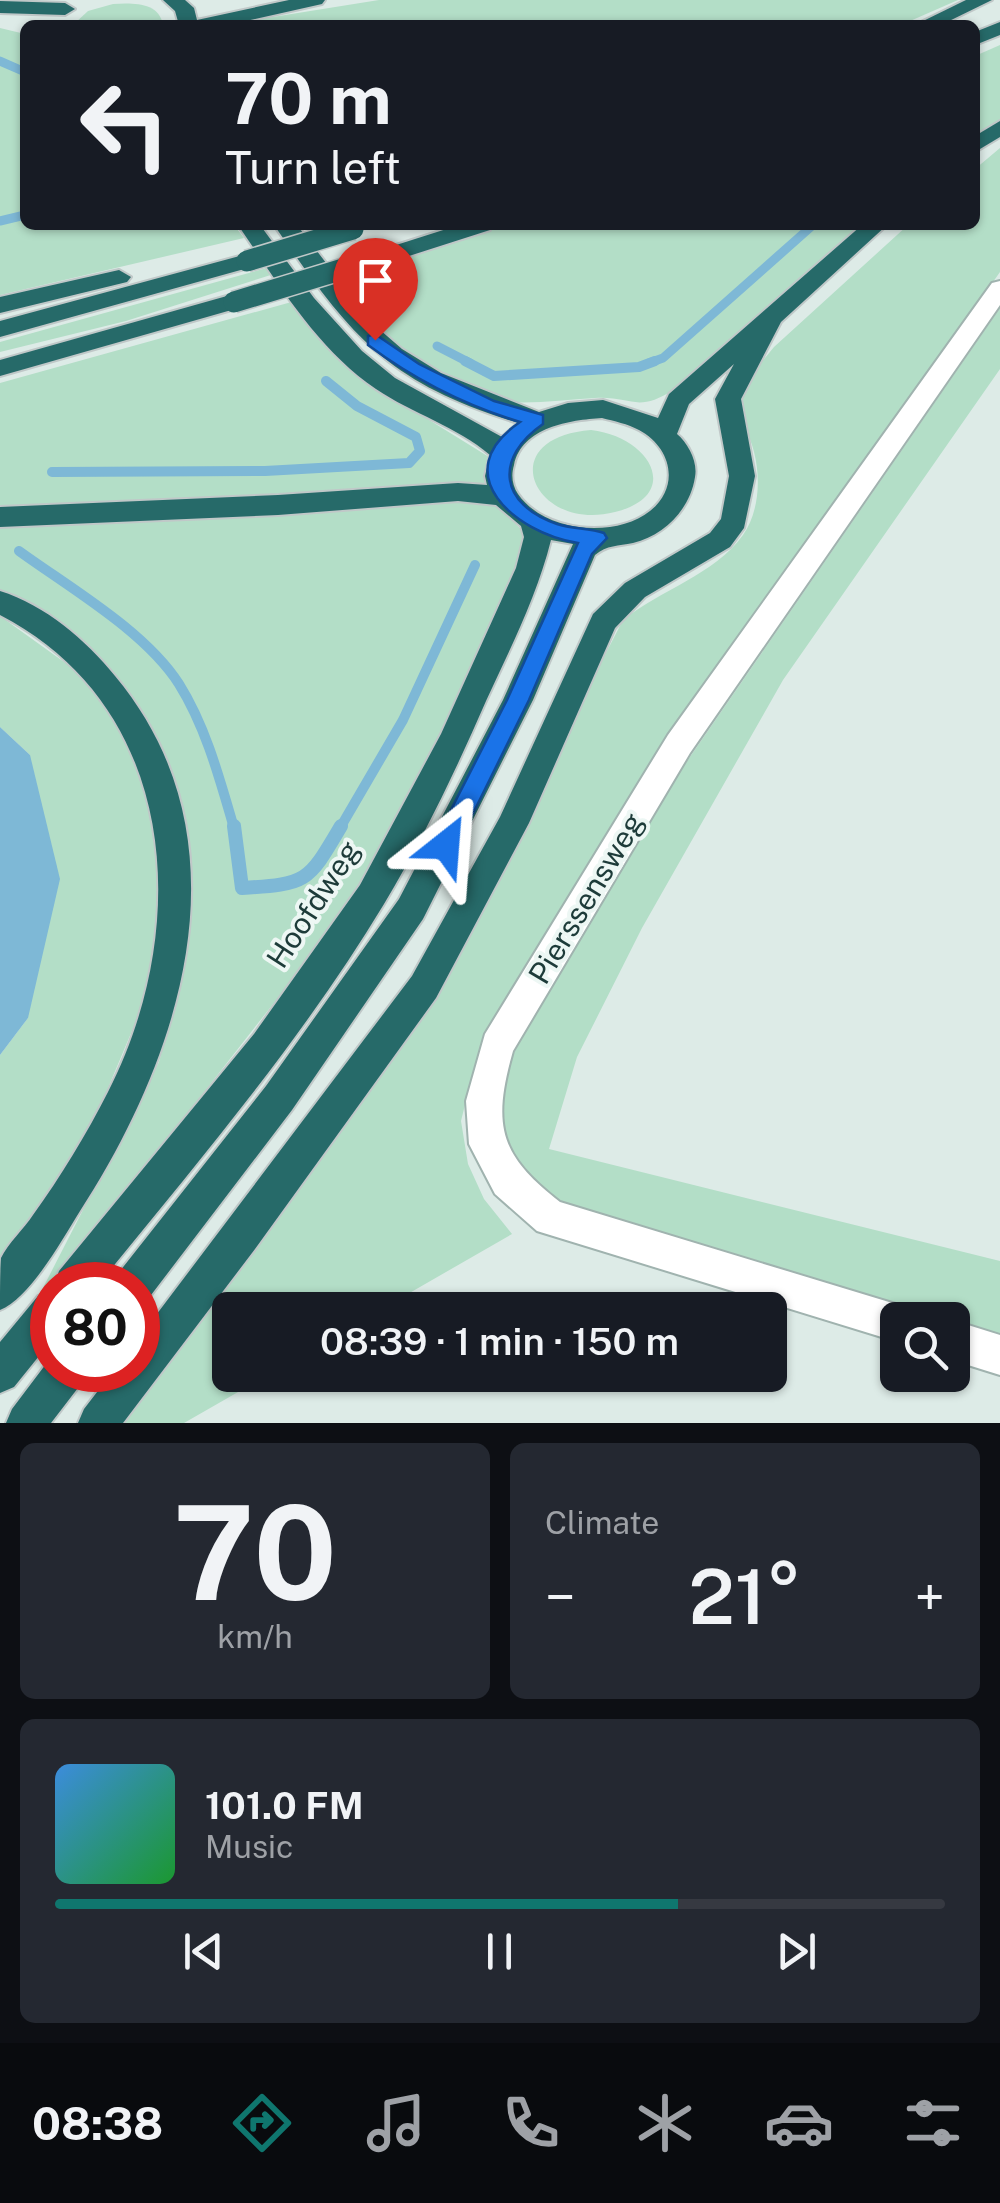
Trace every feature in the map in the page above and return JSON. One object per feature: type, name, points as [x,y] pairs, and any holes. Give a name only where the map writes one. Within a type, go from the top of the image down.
[{"type":"highway","points":[[182,11],[266,0]]},
{"type":"highway","points":[[224,20],[315,0]]},
{"type":"highway","points":[[936,20],[982,0]]},
{"type":"highway","points":[[0,7],[74,4]]},
{"type":"highway","points":[[980,142],[1000,126]]},
{"type":"highway","points":[[253,230],[318,320],[372,375],[476,432],[502,452]]},
{"type":"highway","points":[[0,305],[208,264],[246,261],[284,238],[339,230]]},
{"type":"highway","points":[[0,368],[306,281],[467,230]]},
{"type":"highway","points":[[664,434],[678,400],[870,230]]},
{"type":"highway","points":[[284,238],[375,340],[412,368],[487,406],[536,420]]},
{"type":"highway","points":[[0,329],[208,264]]},
{"type":"highway","points":[[98,1423],[242,1236],[424,987],[513,823],[603,622],[635,590],[720,540],[734,521],[742,476],[728,399],[774,314]]},
{"type":"highway","points":[[0,518],[490,492],[505,496],[533,522],[556,532],[597,538],[618,536],[649,525],[676,503],[685,480],[684,468],[664,434],[636,418],[603,410],[568,410],[536,420],[516,434],[502,452],[498,474],[505,496]]},
{"type":"highway","name":"Hoofdweg","points":[[92,1262],[201,1129],[372,894],[451,745],[530,568],[538,538],[533,522]]},
{"type":"highway","points":[[152,1262],[279,1098],[411,909],[518,700],[584,549],[597,538]]},
{"type":"highway","points":[[0,602],[36,623],[84,660],[132,721],[159,779],[174,846],[177,884],[167,977],[148,1043],[127,1094],[61,1210],[0,1290]]},
{"type":"highway","points":[[0,1373],[30,1337]]},
{"type":"highway","points":[[26,1423],[50,1392]]},
{"type":"street","name":"Pierssensweg","points":[[880,1318],[550,1218],[514,1192],[491,1158],[482,1123],[485,1083],[497,1046],[678,744],[1000,288]]},
{"type":"street","points":[[970,1346],[1000,1355]]},
{"type":"green space","points":[[379,0],[958,0],[912,20],[253,20]]},
{"type":"green space","points":[[113,4],[137,4],[151,8],[162,20],[78,20],[88,11]]},
{"type":"green space","points":[[0,28],[20,33],[20,230],[238,230],[244,238],[0,295]]},
{"type":"green space","points":[[1000,45],[1000,119],[980,134],[980,54]]},
{"type":"green space","points":[[1000,148],[1000,272],[644,777],[475,1064],[461,1121],[468,1164],[484,1199],[512,1234],[411,1292],[214,1292],[420,1012],[623,620],[702,572],[743,535],[752,516],[758,484],[741,407],[754,372],[774,347],[903,230],[980,230],[980,165]]},
{"type":"green space","points":[[485,230],[860,230],[675,389],[643,402],[595,398],[521,402],[483,397],[405,352],[376,328],[333,280]]},
{"type":"green space","points":[[270,267],[274,274],[126,321],[0,352],[0,342]]},
{"type":"green space","points":[[295,301],[371,384],[489,457],[484,484],[0,507],[0,383]]},
{"type":"green space","points":[[1000,308],[1000,369],[783,680],[642,928],[577,1057],[549,1149],[1000,1261],[1000,1347],[970,1337],[970,1302],[880,1302],[880,1309],[553,1206],[498,1154],[504,1070],[654,809]]},
{"type":"green space","points":[[591,430],[630,443],[651,467],[653,480],[648,493],[636,504],[615,512],[587,515],[563,509],[545,497],[535,482],[533,465],[541,449],[560,437]]},
{"type":"green space","points":[[469,499],[498,507],[523,531],[518,567],[450,725],[349,907],[71,1262],[56,1262],[159,1062],[188,949],[188,847],[162,754],[0,596],[0,524]]},
{"type":"green space","points":[[0,616],[85,677],[135,745],[160,839],[155,976],[90,1131],[0,1262],[0,1055],[28,1018],[30,755],[0,727]]},
{"type":"green space","points":[[212,1294],[212,1392],[238,1392],[184,1423],[117,1423],[140,1392],[160,1392],[160,1365]]},
{"type":"water","points":[[0,727],[30,755],[60,879],[28,1018],[0,1055]]},
{"type":"waterway","points":[[0,61],[20,70]]},
{"type":"waterway","points":[[0,221],[20,216]]},
{"type":"waterway","points":[[649,363],[663,358],[807,230]]},
{"type":"waterway","points":[[437,346],[470,363]]},
{"type":"waterway","points":[[465,361],[494,376],[639,367],[655,361]]},
{"type":"waterway","points":[[52,472],[265,471],[409,463],[420,451],[416,437],[357,406],[326,381]]},
{"type":"waterway","points":[[19,551],[127,628],[179,684],[211,754],[234,828]]},
{"type":"waterway","points":[[340,828],[403,720],[475,565]]},
{"type":"waterway","points":[[234,826],[242,888],[304,877],[321,859],[341,826]]},
{"type":"route","points":[[375,340],[412,368],[450,388],[487,406],[536,420],[516,434],[502,452],[498,474],[505,496],[533,522],[556,532],[597,538],[584,549],[518,700],[446,845]]}]
